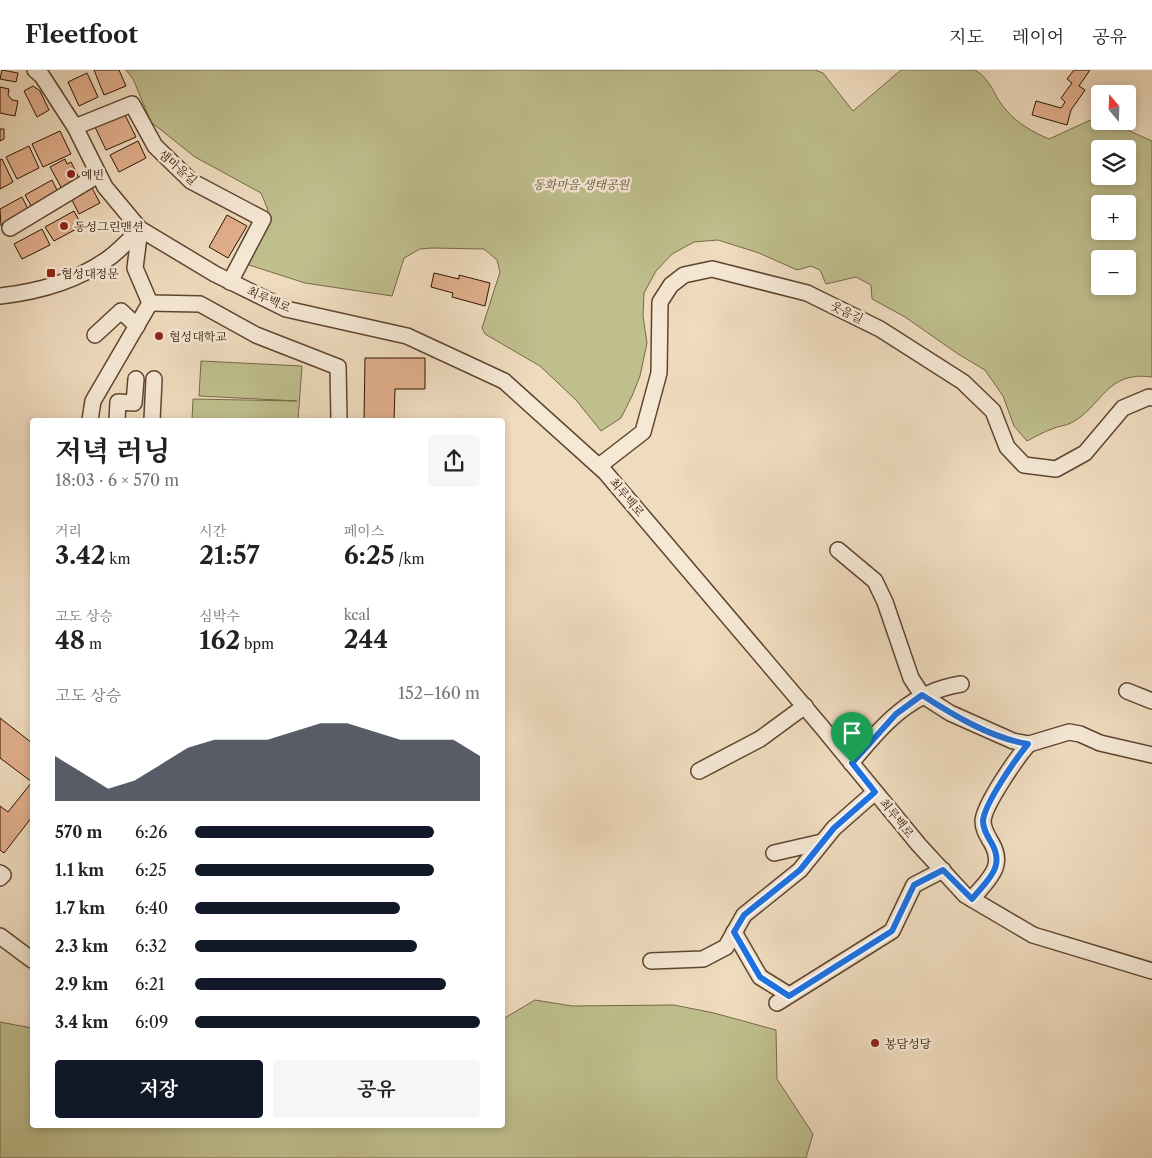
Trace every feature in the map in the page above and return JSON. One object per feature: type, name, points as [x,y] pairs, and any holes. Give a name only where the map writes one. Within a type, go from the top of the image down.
[{"type":"street","points":[[44,72],[75,127],[104,187],[140,229],[134,268],[150,303]]},
{"type":"street","name":"샘마을길","points":[[75,127],[132,104],[155,146],[191,181],[263,220],[230,282]]},
{"type":"street","points":[[10,228],[98,175]]},
{"type":"street","points":[[0,296],[28,293],[68,280],[108,258],[140,229]]},
{"type":"street","name":"최루백로","points":[[140,229],[230,282],[286,309],[406,336],[504,381],[599,466],[805,706],[875,792],[943,870],[972,899],[1033,935],[1152,971]]},
{"type":"street","name":"웃음길","points":[[599,466],[643,432],[659,373],[660,302],[671,285],[684,275],[712,269],[807,293],[880,328],[963,382],[993,411],[1007,446],[1024,465],[1056,469],[1085,453],[1123,408],[1148,397],[1152,398]]},
{"type":"street","points":[[90,418],[93,401],[150,303]]},
{"type":"street","points":[[150,303],[200,304],[256,335],[338,367],[339,418]]},
{"type":"street","points":[[95,335],[121,310],[137,326]]},
{"type":"street","points":[[134,403],[136,379]]},
{"type":"street","points":[[152,418],[154,379]]},
{"type":"street","points":[[117,418],[118,402],[152,404]]},
{"type":"street","points":[[838,550],[875,581],[886,602],[911,678],[922,695],[950,713],[1013,741],[1028,744],[1069,732],[1080,734],[1100,743],[1152,755]]},
{"type":"street","points":[[852,763],[896,714],[922,695],[944,686],[960,684]]},
{"type":"street","points":[[1127,691],[1152,701]]},
{"type":"street","points":[[699,771],[760,739],[805,706]]},
{"type":"street","points":[[972,899],[995,870],[998,860],[996,850],[984,830],[983,820],[986,810],[1028,744]]},
{"type":"street","points":[[651,961],[703,959],[726,947],[744,915],[800,870],[846,816],[875,792]]},
{"type":"street","points":[[774,853],[822,842]]},
{"type":"street","points":[[734,932],[760,977],[783,999],[892,931],[914,885],[943,870]]},
{"type":"street","points":[[0,873],[3,875],[0,878]]},
{"type":"street","points":[[0,936],[30,958]]},
{"type":"green space","name":"동화마을 생태공원","points":[[126,70],[815,70],[823,73],[853,111],[901,70],[975,70],[989,84],[1002,105],[1011,115],[1026,127],[1049,139],[1091,120],[1091,130],[1127,130],[1152,141],[1152,377],[1137,376],[1124,379],[1114,385],[1071,423],[1049,430],[1027,441],[1014,426],[1003,396],[985,370],[958,354],[905,317],[872,299],[871,285],[856,277],[826,284],[820,270],[811,266],[797,270],[759,253],[718,240],[694,242],[672,254],[656,271],[644,293],[643,316],[647,343],[640,376],[621,418],[601,431],[576,400],[540,366],[485,334],[482,328],[500,272],[497,260],[484,249],[420,249],[404,258],[392,296],[305,283],[249,265],[248,261],[268,210],[261,193],[195,157],[151,122],[133,79]]},
{"type":"green space","points":[[201,361],[302,366],[298,418],[192,418],[193,399],[297,401],[199,396]]},
{"type":"green space","points":[[535,1000],[572,1006],[674,1005],[714,1013],[776,1030],[777,1079],[813,1134],[806,1158],[0,1158],[0,1022],[30,1028],[30,1128],[505,1128],[505,1018]]},
{"type":"building","points":[[2,70],[18,73],[16,82],[0,79]]},
{"type":"building","points":[[94,70],[119,70],[126,86],[104,95]]},
{"type":"building","points":[[1074,70],[1090,70],[1079,86],[1085,90],[1071,110],[1067,125],[1032,115],[1036,101],[1061,108],[1065,102],[1061,98],[1072,83],[1067,79]]},
{"type":"building","points":[[87,73],[98,97],[79,106],[68,82]]},
{"type":"building","points":[[33,86],[40,91],[49,110],[37,117],[24,91]]},
{"type":"building","points":[[0,87],[9,89],[8,95],[12,100],[18,101],[15,116],[0,113]]},
{"type":"building","points":[[124,113],[136,137],[106,150],[95,127]]},
{"type":"building","points":[[0,129],[4,129],[4,139],[0,141]]},
{"type":"building","points":[[60,131],[71,154],[43,167],[32,144]]},
{"type":"building","points":[[138,141],[146,158],[119,172],[110,155]]},
{"type":"building","points":[[29,146],[39,168],[17,179],[6,157]]},
{"type":"building","points":[[2,159],[13,182],[0,189],[0,160]]},
{"type":"building","points":[[65,159],[67,164],[71,162],[80,180],[62,189],[50,167]]},
{"type":"building","points":[[52,180],[59,194],[33,209],[25,195]]},
{"type":"building","points":[[91,186],[100,203],[79,214],[70,196]]},
{"type":"building","points":[[22,197],[29,211],[1,226],[0,209]]},
{"type":"building","name":"동성그린맨션","points":[[74,211],[82,226],[54,241],[45,227]]},
{"type":"building","points":[[227,215],[247,226],[228,258],[209,247]]},
{"type":"building","points":[[42,229],[50,245],[22,259],[14,244]]},
{"type":"building","points":[[434,273],[459,279],[459,275],[490,283],[485,306],[452,297],[453,293],[431,287]]},
{"type":"building","points":[[365,358],[425,358],[425,389],[395,389],[394,418],[364,418]]},
{"type":"building","points":[[0,718],[30,741],[30,780],[0,758]]},
{"type":"building","points":[[30,784],[30,820],[4,853],[0,850],[0,806],[8,812]]},
{"type":"place","name":"예빈","points":[[71,174]]},
{"type":"place","name":"동성그린맨션","points":[[64,226]]},
{"type":"place","name":"협성대정문","points":[[51,273]]},
{"type":"place","name":"협성대학교","points":[[159,336]]},
{"type":"place","name":"봉담성당","points":[[875,1043]]},
{"type":"route","points":[[922,695],[950,713],[1013,741],[1028,744],[986,810],[983,820],[984,830],[996,850],[998,860],[995,870],[972,899],[943,870],[914,885],[892,931],[789,996],[760,977],[734,932],[744,915],[800,870],[834,828],[875,792],[852,763],[875,734],[896,714],[922,695]]}]
